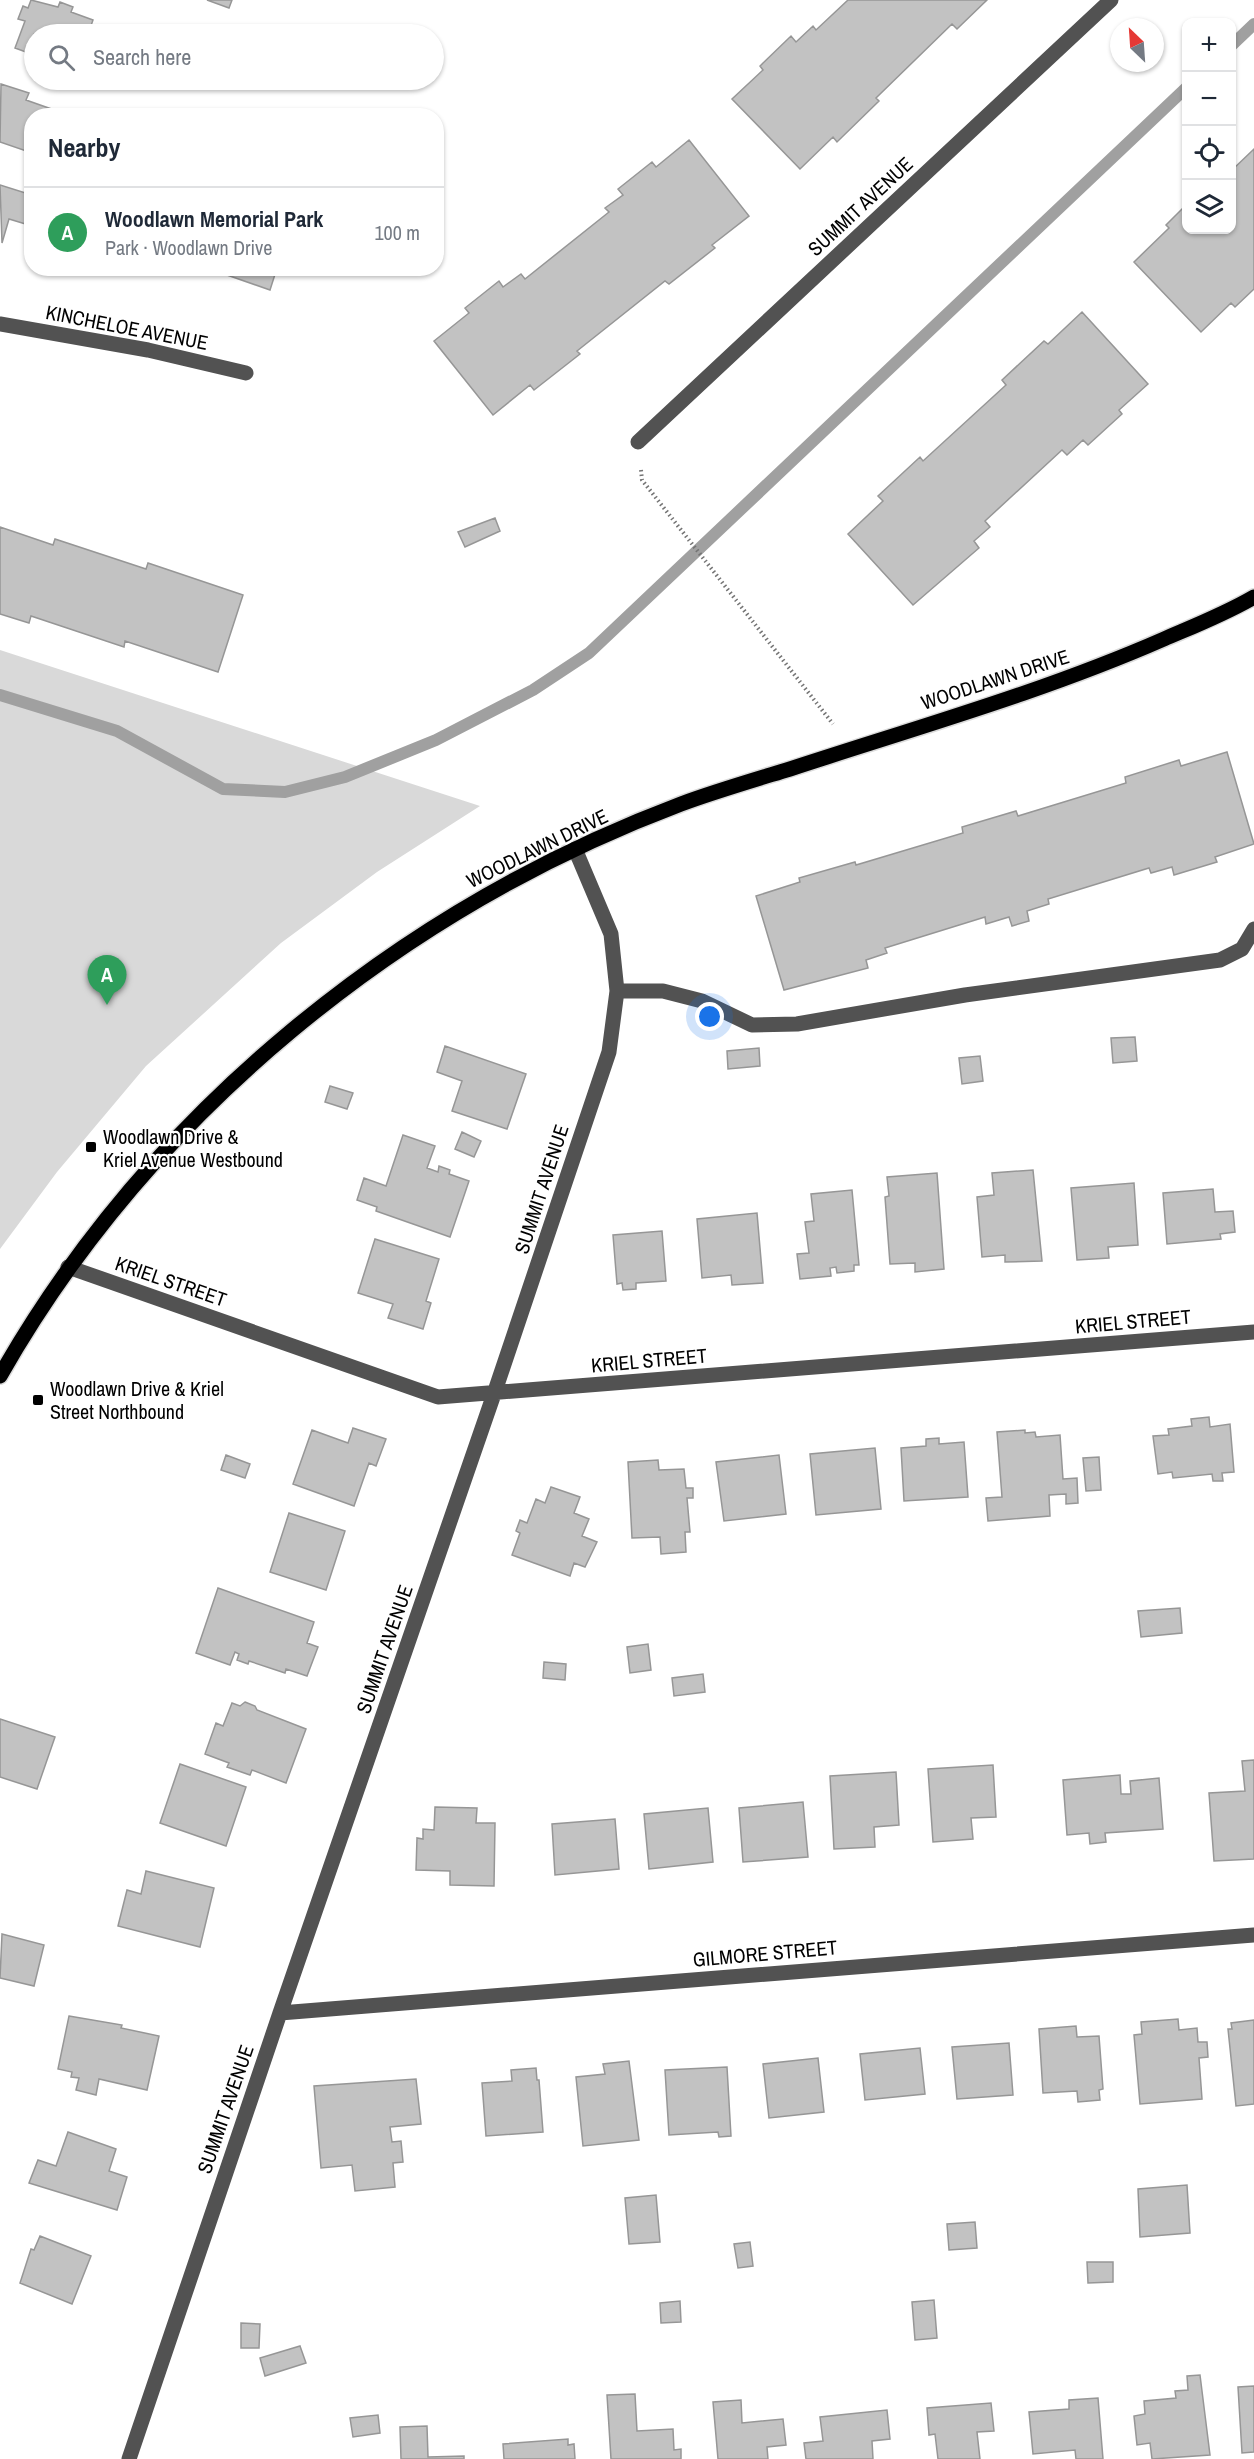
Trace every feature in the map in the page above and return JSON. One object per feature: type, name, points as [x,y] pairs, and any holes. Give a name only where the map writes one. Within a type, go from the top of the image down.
[{"type":"main road","name":"WOODLAWN DRIVE","points":[[0,1376],[68,1267],[175,1139],[280,1041],[377,965],[470,903],[574,849],[681,804],[1105,664],[1254,597]]},
{"type":"street","name":"SUMMIT AVENUE","points":[[638,442],[1111,0]]},
{"type":"street","name":"KINCHELOE AVENUE","points":[[0,324],[148,350],[246,373]]},
{"type":"street","name":"SUMMIT AVENUE","points":[[129,2459],[609,1052],[617,991],[611,934],[574,849]]},
{"type":"street","points":[[617,991],[663,991],[702,1002],[752,1025],[797,1023],[965,995],[1220,960],[1242,949],[1254,929]]},
{"type":"street","name":"KRIEL STREET","points":[[68,1267],[438,1397],[1254,1332]]},
{"type":"street","name":"GILMORE STREET","points":[[280,2013],[1254,1935]]},
{"type":"path","points":[[638,442],[642,480],[852,749]]},
{"type":"shaded area","points":[[0,650],[480,806],[377,872],[281,943],[146,1066],[57,1172],[0,1249]]},
{"type":"building","points":[[31,0],[58,7],[60,2],[73,7],[71,12],[93,20],[92,24],[24,24],[24,51],[15,48],[25,21],[18,19],[23,6],[28,8]]},
{"type":"building","points":[[207,0],[232,0],[229,8]]},
{"type":"building","points":[[848,0],[987,0],[957,29],[952,24],[876,98],[879,101],[837,142],[833,137],[800,169],[732,99],[763,70],[760,66],[791,36],[796,42],[813,26],[816,30]]},
{"type":"building","points":[[1,84],[29,93],[26,100],[49,108],[24,108],[24,150],[0,142]]},
{"type":"building","points":[[689,140],[749,216],[712,245],[715,248],[669,284],[665,281],[577,351],[580,354],[534,390],[530,385],[493,415],[434,341],[469,313],[465,308],[499,281],[503,287],[521,274],[525,279],[609,212],[605,208],[623,195],[618,189],[652,162],[656,167]]},
{"type":"building","points":[[1254,149],[1254,289],[1235,307],[1231,303],[1201,332],[1134,262],[1169,228],[1166,225],[1182,209],[1182,234],[1236,234],[1236,166]]},
{"type":"building","points":[[0,185],[24,192],[24,224],[9,219],[2,243]]},
{"type":"building","points":[[230,276],[274,276],[270,290]]},
{"type":"building","points":[[1082,312],[1148,384],[1119,410],[1122,414],[1088,445],[1083,440],[1067,455],[1062,450],[985,521],[990,527],[974,541],[979,548],[913,605],[848,534],[883,501],[878,496],[920,457],[923,461],[1006,385],[1002,380],[1044,341],[1048,344]]},
{"type":"building","points":[[495,518],[500,531],[465,547],[458,532]]},
{"type":"building","points":[[0,527],[53,545],[55,539],[146,569],[148,563],[243,595],[218,672],[125,641],[124,647],[31,616],[29,623],[0,614]]},
{"type":"building","points":[[1227,752],[1254,844],[1215,857],[1217,862],[1174,875],[1172,867],[1151,873],[1149,868],[1048,899],[1049,904],[1027,911],[1029,921],[1012,926],[1009,917],[986,924],[985,917],[885,948],[887,953],[866,960],[868,968],[784,990],[756,896],[800,882],[799,878],[855,862],[856,865],[963,833],[962,827],[1016,811],[1018,816],[1126,783],[1125,777],[1179,760],[1181,766]]},
{"type":"building","points":[[1135,1037],[1137,1061],[1113,1063],[1111,1038]]},
{"type":"building","points":[[445,1046],[526,1074],[507,1129],[452,1111],[462,1081],[437,1072]]},
{"type":"building","points":[[759,1048],[760,1066],[728,1069],[727,1051]]},
{"type":"building","points":[[980,1056],[983,1081],[962,1084],[959,1058]]},
{"type":"building","points":[[330,1086],[353,1093],[347,1109],[325,1102]]},
{"type":"building","points":[[462,1132],[481,1141],[474,1157],[455,1149]]},
{"type":"building","points":[[403,1135],[435,1146],[427,1168],[438,1172],[439,1166],[450,1170],[449,1174],[469,1181],[450,1237],[376,1211],[377,1207],[357,1200],[364,1178],[386,1186]]},
{"type":"building","points":[[1033,1170],[1042,1261],[1005,1262],[1005,1255],[982,1257],[977,1197],[994,1195],[992,1173]]},
{"type":"building","points":[[937,1173],[944,1269],[915,1272],[915,1263],[890,1264],[885,1197],[889,1196],[887,1177]]},
{"type":"building","points":[[1134,1183],[1138,1245],[1108,1247],[1109,1258],[1077,1260],[1071,1188]]},
{"type":"building","points":[[1213,1189],[1215,1212],[1233,1211],[1235,1232],[1220,1234],[1221,1239],[1167,1244],[1163,1193]]},
{"type":"building","points":[[852,1190],[859,1265],[854,1265],[854,1271],[837,1273],[836,1267],[830,1268],[831,1276],[800,1279],[797,1254],[809,1253],[805,1222],[814,1221],[811,1194]]},
{"type":"building","points":[[757,1213],[763,1283],[732,1285],[731,1275],[702,1278],[697,1219]]},
{"type":"building","points":[[662,1231],[666,1281],[636,1283],[636,1289],[623,1290],[622,1283],[617,1284],[613,1235]]},
{"type":"building","points":[[375,1239],[439,1259],[426,1301],[431,1303],[423,1329],[388,1318],[393,1304],[358,1293]]},
{"type":"building","points":[[1209,1417],[1210,1427],[1230,1424],[1234,1472],[1222,1473],[1223,1481],[1213,1481],[1212,1474],[1173,1478],[1172,1472],[1158,1474],[1153,1436],[1169,1435],[1168,1429],[1192,1426],[1191,1419]]},
{"type":"building","points":[[353,1428],[386,1439],[376,1466],[369,1463],[354,1506],[293,1484],[312,1430],[348,1443]]},
{"type":"building","points":[[1025,1430],[1025,1433],[1035,1432],[1036,1437],[1060,1435],[1063,1479],[1077,1478],[1078,1503],[1066,1504],[1066,1494],[1049,1495],[1050,1516],[988,1521],[986,1498],[1002,1497],[997,1432]]},
{"type":"building","points":[[939,1438],[939,1444],[964,1442],[968,1497],[904,1501],[901,1448],[926,1446],[926,1439]]},
{"type":"building","points":[[875,1448],[881,1509],[816,1515],[810,1454]]},
{"type":"building","points":[[226,1455],[250,1464],[245,1478],[221,1470]]},
{"type":"building","points":[[779,1455],[786,1514],[724,1521],[716,1462]]},
{"type":"building","points":[[1099,1457],[1101,1490],[1086,1491],[1083,1458]]},
{"type":"building","points":[[658,1460],[659,1470],[684,1469],[686,1488],[693,1488],[693,1498],[687,1498],[690,1532],[685,1532],[686,1552],[661,1554],[660,1537],[632,1538],[628,1462]]},
{"type":"building","points":[[551,1487],[580,1497],[574,1513],[589,1519],[582,1536],[597,1542],[585,1567],[574,1563],[570,1576],[512,1555],[520,1533],[516,1531],[520,1520],[527,1523],[536,1499],[545,1503]]},
{"type":"building","points":[[289,1513],[345,1531],[326,1590],[270,1572]]},
{"type":"building","points":[[218,1588],[314,1622],[307,1643],[318,1647],[307,1676],[286,1669],[285,1673],[249,1661],[248,1664],[237,1660],[239,1654],[235,1652],[230,1665],[196,1653]]},
{"type":"building","points":[[1180,1608],[1182,1633],[1141,1637],[1138,1611]]},
{"type":"building","points":[[648,1644],[651,1670],[630,1673],[627,1647]]},
{"type":"building","points":[[544,1662],[566,1664],[565,1680],[543,1678]]},
{"type":"building","points":[[703,1674],[705,1692],[674,1696],[672,1678]]},
{"type":"building","points":[[245,1702],[255,1706],[257,1710],[306,1729],[286,1783],[252,1770],[250,1775],[227,1767],[229,1763],[205,1754],[216,1723],[223,1726],[232,1703],[240,1706]]},
{"type":"building","points":[[0,1719],[55,1737],[37,1789],[0,1777]]},
{"type":"building","points":[[1254,1760],[1254,1859],[1214,1861],[1209,1793],[1245,1791],[1242,1761]]},
{"type":"building","points":[[180,1764],[246,1787],[226,1846],[160,1823]]},
{"type":"building","points":[[993,1765],[996,1817],[971,1818],[973,1839],[933,1842],[928,1769]]},
{"type":"building","points":[[896,1772],[899,1825],[874,1827],[875,1847],[834,1849],[830,1776]]},
{"type":"building","points":[[1120,1775],[1121,1794],[1131,1794],[1130,1781],[1159,1778],[1163,1829],[1105,1833],[1106,1842],[1090,1844],[1089,1833],[1067,1835],[1063,1780]]},
{"type":"building","points":[[803,1802],[808,1857],[743,1862],[739,1808]]},
{"type":"building","points":[[435,1807],[477,1808],[476,1823],[495,1823],[494,1886],[450,1885],[450,1871],[416,1870],[417,1838],[423,1839],[423,1829],[434,1830]]},
{"type":"building","points":[[708,1808],[713,1862],[649,1869],[644,1814]]},
{"type":"building","points":[[615,1819],[619,1869],[555,1875],[552,1824]]},
{"type":"building","points":[[146,1871],[214,1888],[200,1947],[118,1926],[127,1890],[141,1894]]},
{"type":"building","points":[[2,1934],[44,1945],[34,1986],[0,1978]]},
{"type":"building","points":[[69,2016],[122,2025],[121,2028],[159,2036],[147,2090],[99,2079],[96,2095],[76,2090],[79,2078],[71,2077],[72,2072],[58,2069]]},
{"type":"building","points":[[1178,2019],[1179,2030],[1197,2028],[1198,2042],[1207,2042],[1208,2057],[1199,2058],[1202,2099],[1140,2104],[1134,2035],[1142,2034],[1141,2022]]},
{"type":"building","points":[[1254,2020],[1254,2104],[1236,2106],[1228,2029],[1232,2029],[1231,2023]]},
{"type":"building","points":[[1076,2026],[1077,2037],[1099,2036],[1103,2089],[1099,2090],[1100,2100],[1078,2102],[1077,2091],[1043,2093],[1039,2029]]},
{"type":"building","points":[[1009,2043],[1013,2095],[957,2099],[952,2047]]},
{"type":"building","points":[[920,2048],[925,2094],[865,2100],[860,2054]]},
{"type":"building","points":[[818,2058],[824,2112],[769,2118],[763,2064]]},
{"type":"building","points":[[629,2061],[639,2140],[583,2146],[576,2077],[605,2074],[603,2064]]},
{"type":"building","points":[[727,2067],[731,2136],[719,2137],[718,2132],[669,2135],[665,2070]]},
{"type":"building","points":[[536,2068],[543,2132],[486,2136],[482,2083],[512,2081],[511,2070]]},
{"type":"building","points":[[416,2079],[421,2124],[390,2127],[392,2142],[401,2141],[403,2162],[393,2163],[395,2187],[355,2191],[352,2165],[321,2168],[314,2086]]},
{"type":"building","points":[[68,2132],[116,2149],[109,2171],[127,2177],[117,2210],[29,2183],[38,2160],[56,2166]]},
{"type":"building","points":[[1187,2185],[1190,2233],[1140,2237],[1138,2189]]},
{"type":"building","points":[[656,2195],[660,2242],[629,2244],[625,2198]]},
{"type":"building","points":[[975,2222],[977,2248],[949,2250],[947,2224]]},
{"type":"building","points":[[40,2236],[91,2256],[72,2304],[20,2283],[31,2249],[34,2250]]},
{"type":"building","points":[[750,2242],[753,2266],[738,2268],[734,2244]]},
{"type":"building","points":[[1087,2262],[1113,2262],[1113,2282],[1088,2283]]},
{"type":"building","points":[[934,2300],[937,2338],[915,2340],[912,2302]]},
{"type":"building","points":[[680,2301],[681,2322],[661,2323],[660,2303]]},
{"type":"building","points":[[241,2323],[260,2324],[259,2348],[241,2348]]},
{"type":"building","points":[[300,2346],[306,2363],[265,2376],[260,2358]]},
{"type":"building","points":[[1200,2375],[1210,2455],[1152,2459],[1150,2443],[1137,2445],[1134,2416],[1145,2414],[1144,2401],[1176,2398],[1175,2391],[1188,2390],[1187,2376]]},
{"type":"building","points":[[1254,2386],[1254,2452],[1242,2453],[1238,2387]]},
{"type":"building","points":[[635,2394],[637,2431],[673,2429],[674,2450],[681,2449],[681,2459],[611,2459],[607,2395]]},
{"type":"building","points":[[1098,2398],[1103,2459],[1076,2459],[1075,2450],[1033,2454],[1029,2412],[1069,2409],[1069,2400]]},
{"type":"building","points":[[741,2400],[742,2423],[783,2419],[786,2445],[767,2447],[768,2459],[718,2459],[713,2402]]},
{"type":"building","points":[[991,2403],[994,2431],[977,2432],[980,2459],[938,2459],[935,2434],[929,2435],[927,2408]]},
{"type":"building","points":[[887,2410],[890,2439],[872,2441],[873,2459],[806,2459],[804,2443],[823,2441],[820,2417]]},
{"type":"building","points":[[378,2415],[380,2433],[353,2437],[350,2418]]},
{"type":"building","points":[[427,2426],[428,2457],[464,2456],[464,2459],[401,2459],[400,2427]]},
{"type":"building","points":[[568,2439],[568,2445],[574,2444],[575,2459],[504,2459],[503,2444]]},
{"type":"waterway","points":[[1236,41],[1254,24]]},
{"type":"waterway","points":[[0,695],[117,731],[223,789],[285,792],[345,777],[436,740],[533,690],[589,653],[1182,92]]},
{"type":"place","name":"Woodlawn Memorial Park","points":[[107,1005]]},
{"type":"place","name":"Woodlawn Drive & Kriel Avenue Westbound","points":[[91,1147]]},
{"type":"place","name":"Woodlawn Drive & Kriel Street Northbound","points":[[38,1400]]}]
